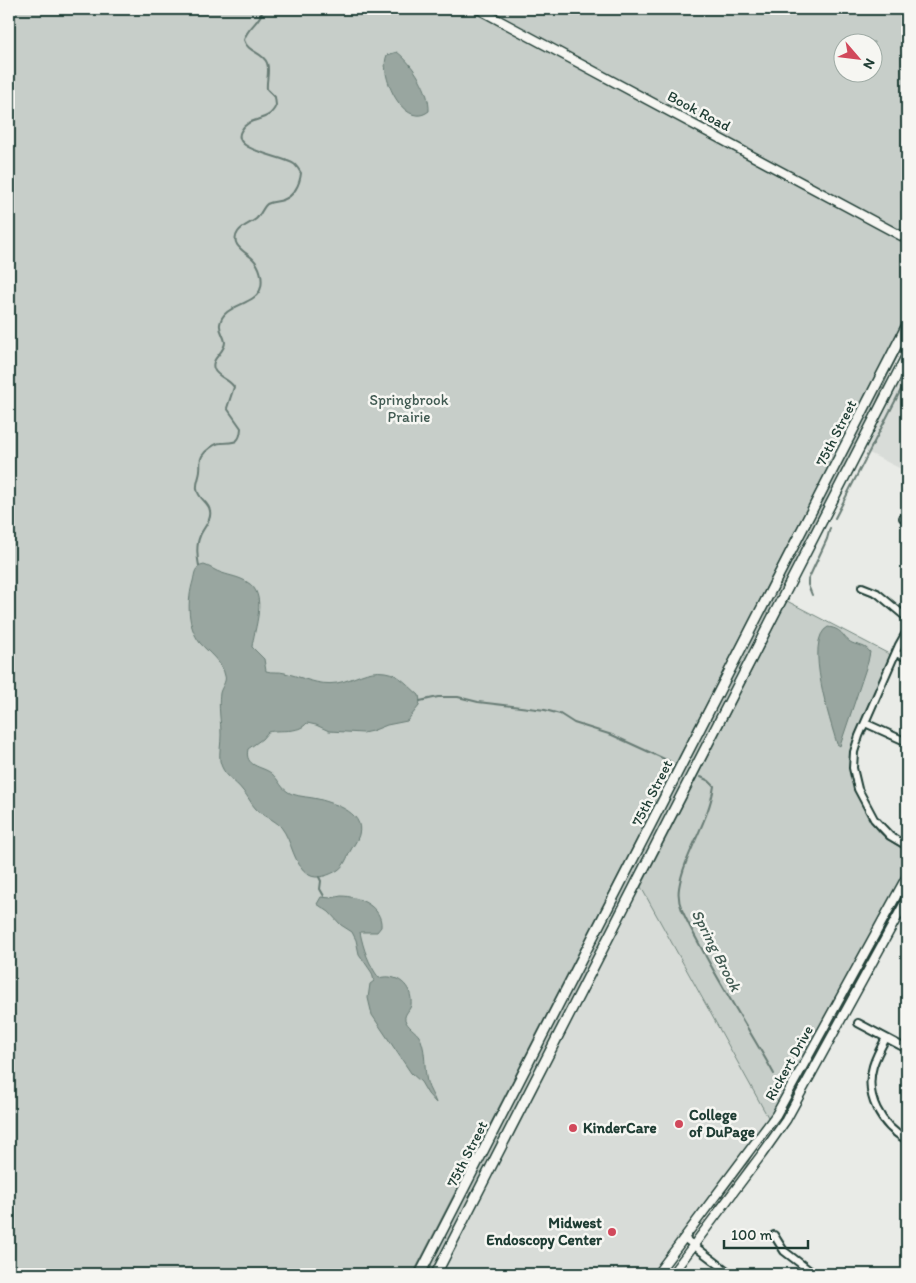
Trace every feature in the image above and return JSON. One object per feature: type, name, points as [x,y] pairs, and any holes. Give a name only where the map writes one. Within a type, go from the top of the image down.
[{"type":"main road","name":"75th Street","points":[[420,1274],[907,325]]},
{"type":"main road","name":"75th Street","points":[[436,1274],[907,355]]},
{"type":"street","name":"Book Road","points":[[478,9],[907,238]]},
{"type":"street","points":[[862,588],[877,593],[907,618]]},
{"type":"street","points":[[907,632],[865,723],[854,752],[853,768],[857,784],[869,811],[877,823],[890,836],[907,846]]},
{"type":"street","points":[[896,653],[907,658]]},
{"type":"street","points":[[865,723],[907,742]]},
{"type":"street","name":"Rickert Drive","points":[[657,1274],[776,1114],[907,876]]},
{"type":"street","name":"Rickert Drive","points":[[672,1274],[786,1120],[907,899]]},
{"type":"street","points":[[858,1023],[907,1049]]},
{"type":"street","points":[[886,1038],[872,1067],[872,1095],[884,1122],[907,1140]]},
{"type":"street","points":[[774,1235],[784,1250],[814,1274]]},
{"type":"street","points":[[684,1238],[732,1274]]},
{"type":"shaded area","points":[[397,52],[419,78],[427,95],[429,111],[420,115],[411,113],[402,107],[395,98],[386,75],[385,64],[387,55]]},
{"type":"shaded area","points":[[907,367],[907,472],[865,451]]},
{"type":"shaded area","points":[[204,565],[241,579],[254,588],[259,603],[252,647],[264,659],[266,671],[283,672],[330,684],[343,682],[372,672],[385,672],[395,675],[419,695],[419,706],[407,721],[363,733],[329,731],[307,723],[299,729],[268,732],[248,749],[247,755],[251,763],[271,773],[288,792],[336,805],[352,814],[357,820],[360,827],[359,835],[343,865],[331,874],[316,877],[309,875],[303,870],[281,827],[256,809],[240,787],[226,774],[222,766],[220,761],[219,698],[225,680],[224,671],[200,643],[190,621],[189,613],[195,573],[198,567]]},
{"type":"shaded area","points":[[828,627],[837,630],[852,643],[864,647],[870,652],[840,746],[837,744],[825,701],[818,664],[818,648],[821,635]]},
{"type":"shaded area","points":[[641,887],[769,1119],[653,1274],[443,1274]]},
{"type":"shaded area","points":[[341,896],[355,898],[368,904],[374,908],[381,920],[381,927],[377,932],[360,932],[363,944],[369,962],[379,978],[391,977],[397,979],[406,986],[409,992],[411,1005],[405,1020],[421,1040],[424,1050],[427,1082],[436,1103],[421,1082],[411,1073],[372,1015],[368,998],[370,984],[374,981],[372,973],[359,954],[352,932],[317,904],[321,897]]},
{"type":"green space","name":"Springbrook Prairie","points":[[9,9],[907,9],[907,314],[413,1274],[9,1274]]},
{"type":"green space","points":[[907,332],[907,338],[888,375],[866,428],[432,1274],[424,1274]]},
{"type":"green space","points":[[787,601],[891,655],[856,737],[851,763],[853,779],[869,816],[884,837],[907,851],[907,867],[769,1119],[641,887]]},
{"type":"green space","points":[[898,900],[874,953],[783,1118],[777,1121]]},
{"type":"green space","points":[[752,1155],[738,1181],[699,1233],[724,1193]]},
{"type":"waterway","name":"Spring Brook","points":[[199,566],[198,543],[201,533],[209,521],[210,514],[208,505],[199,495],[197,489],[200,461],[203,454],[216,444],[235,442],[239,437],[241,428],[227,408],[234,387],[216,372],[213,365],[225,342],[220,324],[222,317],[227,312],[253,298],[258,293],[262,284],[257,265],[237,244],[236,237],[242,228],[258,217],[267,204],[290,196],[298,185],[301,173],[294,164],[250,148],[240,138],[241,131],[245,126],[269,115],[276,105],[275,97],[267,89],[267,63],[265,59],[249,48],[244,40],[260,18],[263,9]]},
{"type":"waterway","points":[[835,518],[907,378]]},
{"type":"waterway","points":[[812,595],[808,580],[827,539],[830,528]]},
{"type":"waterway","name":"Spring Brook","points":[[420,701],[438,697],[458,697],[478,702],[545,710],[560,714],[574,723],[612,735],[671,762]]},
{"type":"waterway","name":"Spring Brook","points":[[701,777],[714,786],[707,812],[682,875],[679,891],[680,905],[711,967],[774,1074]]},
{"type":"waterway","points":[[319,877],[321,881],[320,889],[324,896]]},
{"type":"place","name":"College of DuPage","points":[[679,1124]]},
{"type":"place","name":"KinderCare","points":[[573,1128]]},
{"type":"place","name":"Midwest Endoscopy Center","points":[[612,1232]]}]
